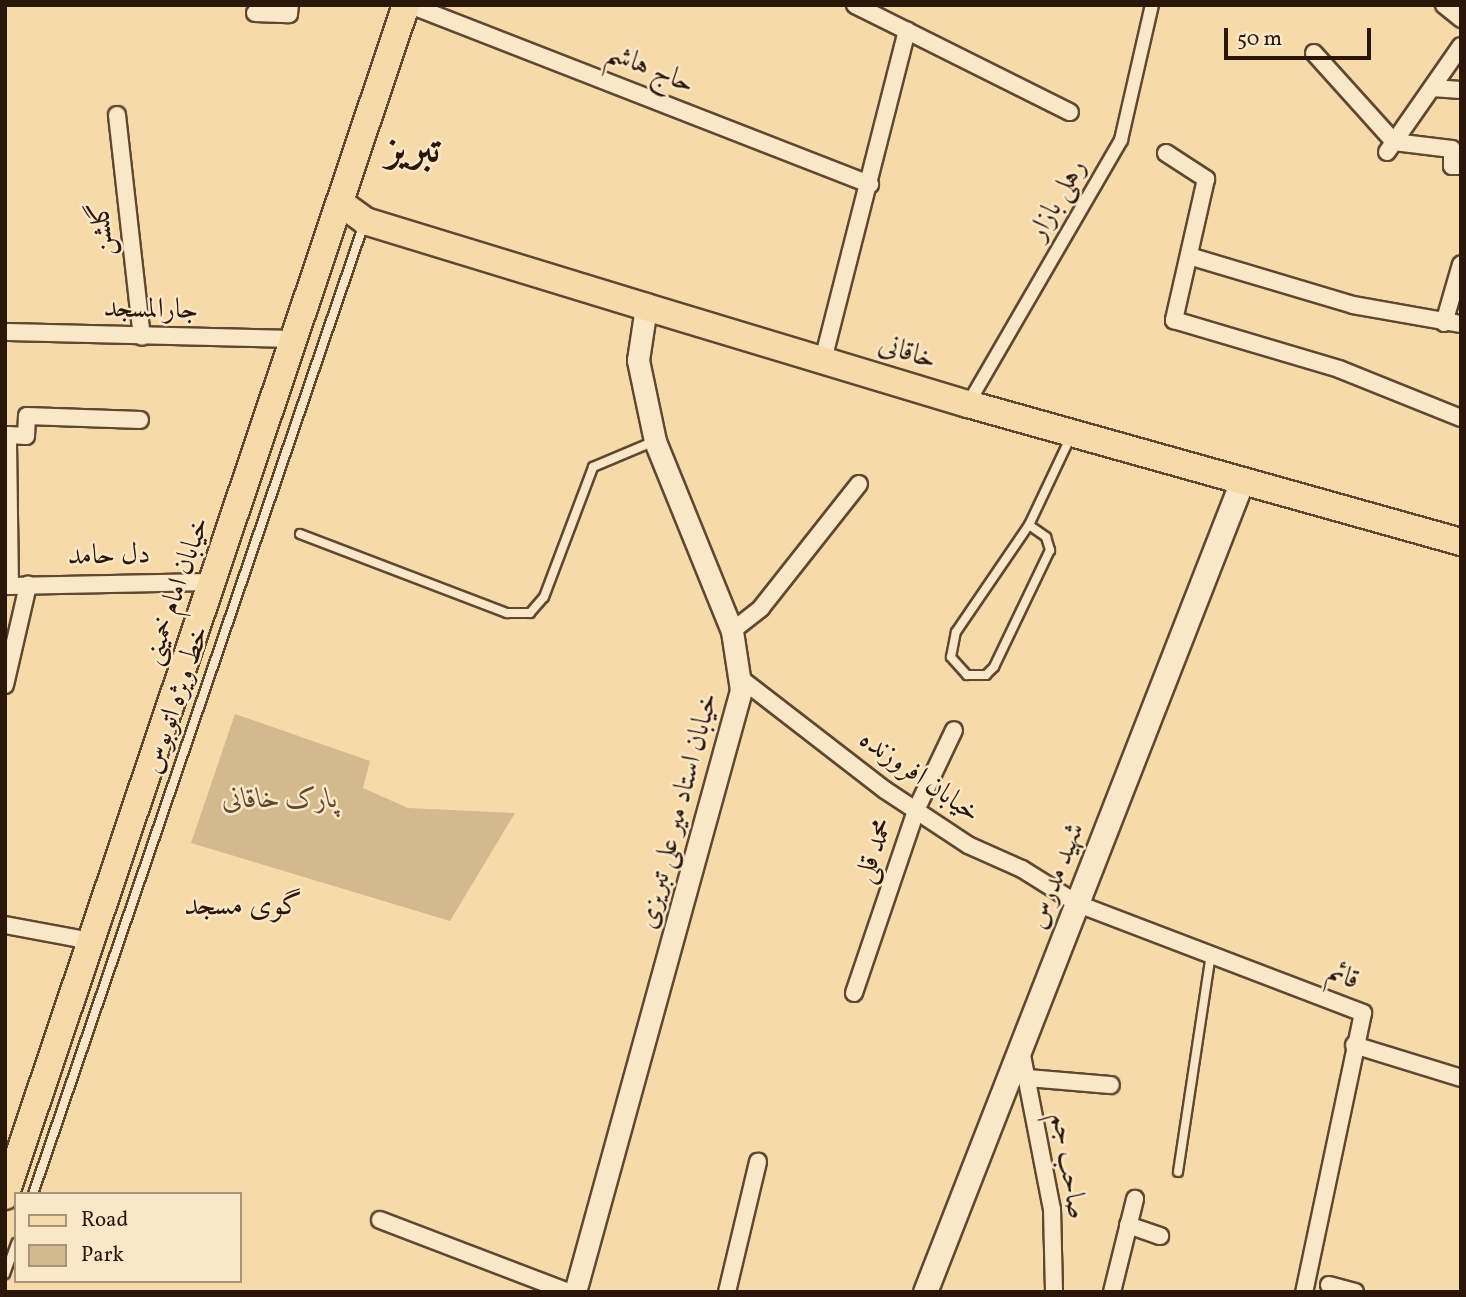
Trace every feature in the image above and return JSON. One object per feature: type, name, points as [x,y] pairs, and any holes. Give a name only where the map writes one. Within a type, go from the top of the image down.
[{"type":"main road","name":"خیابان امام خمینی","points":[[5,1196],[408,5]]},
{"type":"main road","name":"خاقانی","points":[[342,204],[365,221],[646,307],[968,404],[1461,542]]},
{"type":"main road","name":"شهید مدرس","points":[[925,1292],[1242,481]]},
{"type":"street","points":[[255,13],[289,13],[290,5]]},
{"type":"street","name":"حاج هاشم","points":[[408,5],[870,184]]},
{"type":"street","points":[[855,5],[1070,113]]},
{"type":"street","name":"رهلی بازار","points":[[968,404],[1121,140],[1152,5]]},
{"type":"street","points":[[1444,5],[1461,19]]},
{"type":"street","points":[[822,360],[870,184],[907,31]]},
{"type":"street","points":[[1390,147],[1461,46]]},
{"type":"street","points":[[1314,52],[1390,147],[1452,149],[1452,166],[1461,166]]},
{"type":"street","points":[[1432,88],[1461,90]]},
{"type":"street","name":"گلشن","points":[[117,115],[142,337]]},
{"type":"street","points":[[1166,153],[1206,179],[1174,320],[1339,369],[1461,418]]},
{"type":"street","points":[[1189,256],[1353,305],[1461,324]]},
{"type":"street","points":[[1444,323],[1461,264]]},
{"type":"street","name":"خیابان استاد میر علی تبریزی","points":[[575,1292],[732,734],[740,677],[732,631],[655,441],[638,360],[646,307]]},
{"type":"street","name":"جارالمسجد","points":[[5,332],[296,339]]},
{"type":"street","points":[[7,586],[8,435],[26,436],[27,416],[140,420]]},
{"type":"street","points":[[732,631],[761,608],[859,484]]},
{"type":"street","name":"دل حامد","points":[[7,586],[214,582]]},
{"type":"street","points":[[5,685],[28,585]]},
{"type":"street","name":"خیابان افروزنده","points":[[740,677],[885,790],[917,808],[968,845],[1022,869],[1078,904]]},
{"type":"street","name":"محمد قلی","points":[[854,993],[917,808],[954,730]]},
{"type":"street","name":"قائم","points":[[1078,904],[1363,1013],[1354,1045],[1304,1292]]},
{"type":"street","points":[[5,925],[91,941]]},
{"type":"street","points":[[1354,1045],[1461,1078]]},
{"type":"street","name":"صاحب جم","points":[[1021,1050],[1052,1209],[1054,1292]]},
{"type":"street","points":[[1027,1078],[1111,1085]]},
{"type":"street","points":[[727,1292],[758,1163]]},
{"type":"street","points":[[1112,1292],[1135,1199]]},
{"type":"street","points":[[380,1220],[569,1292]]},
{"type":"street","points":[[1128,1225],[1160,1236]]},
{"type":"street","points":[[1329,1285],[1355,1292]]},
{"type":"lane","name":"خط ویژه اتوبوس","points":[[34,1192],[365,221]]},
{"type":"lane","points":[[1029,525],[1046,537],[1049,550],[994,667],[986,675],[967,675],[951,657],[956,632],[1029,525],[1072,433]]},
{"type":"lane","points":[[300,534],[507,613],[530,613],[544,597],[593,467],[655,441]]},
{"type":"lane","points":[[1178,1172],[1211,955]]},
{"type":"lane","points":[[5,1274],[14,1249]]},
{"type":"green space","name":"پارک خاقانی","points":[[235,714],[370,761],[363,788],[408,808],[515,813],[450,921],[191,843]]},
{"type":"district","name":"تبریز","points":[[413,151]]},
{"type":"district","name":"گوی مسجد","points":[[243,906]]}]
